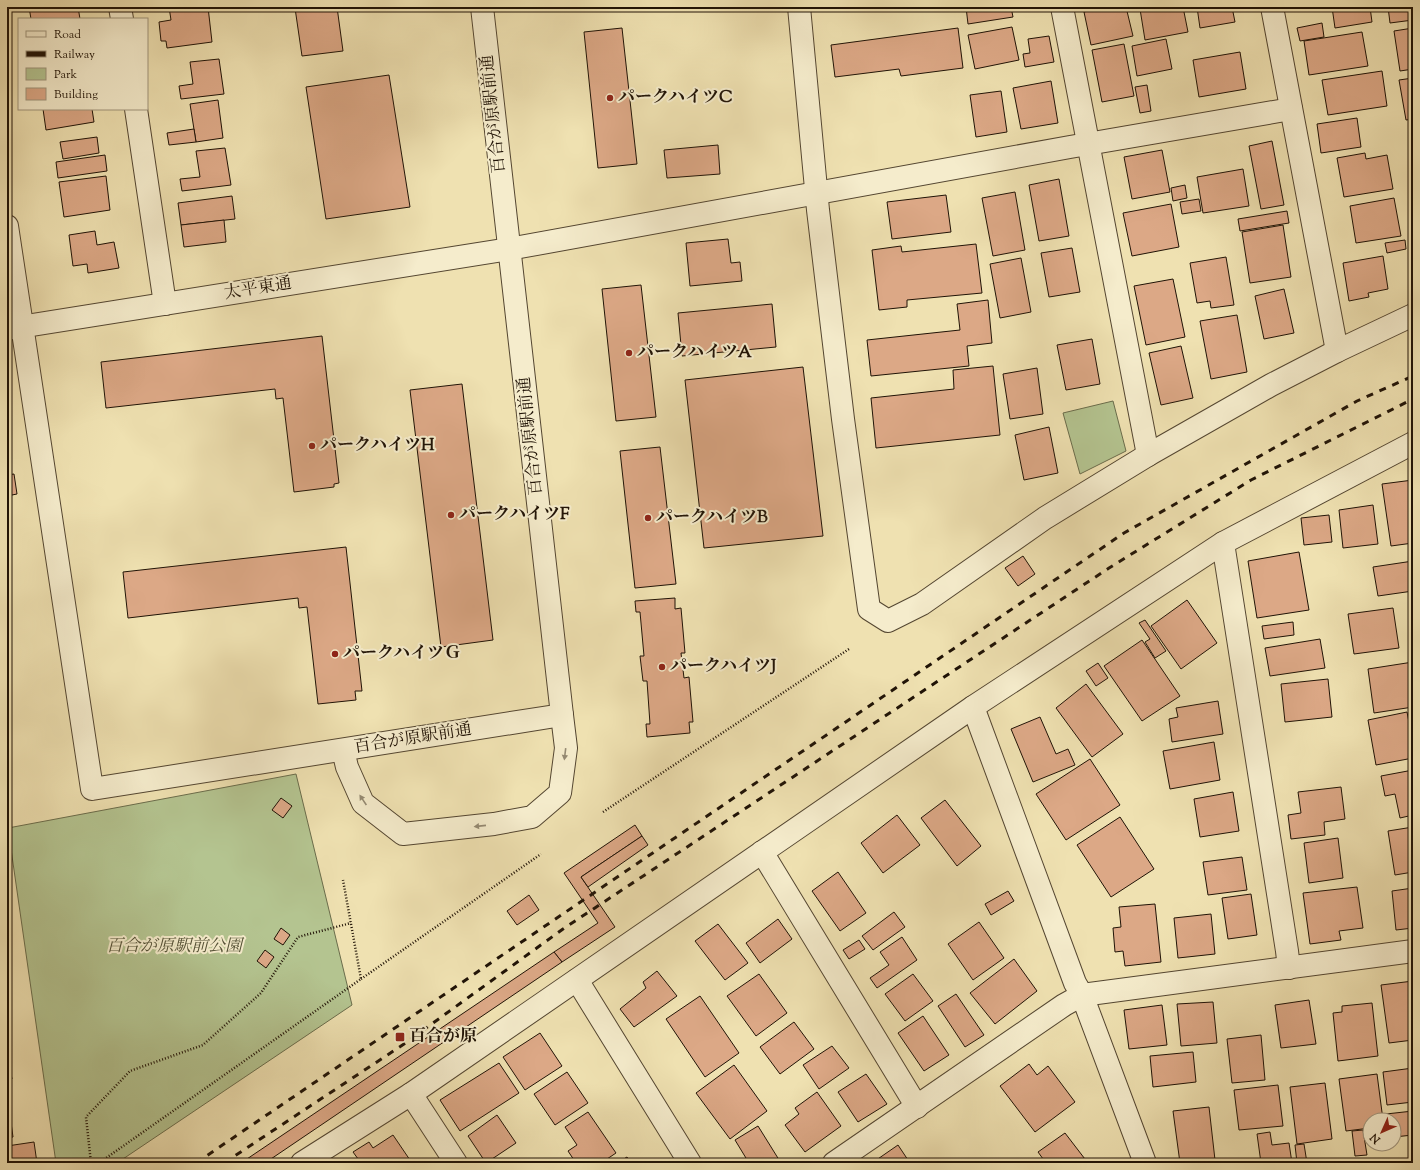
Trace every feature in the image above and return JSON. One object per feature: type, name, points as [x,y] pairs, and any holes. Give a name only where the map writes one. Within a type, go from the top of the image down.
[{"type":"street","points":[[120,7],[122,18]]},
{"type":"street","name":"百合が原駅前通","points":[[15,328],[92,789],[562,715],[482,7]]},
{"type":"street","points":[[799,7],[816,193],[843,419],[869,609],[888,621],[922,604],[1045,518],[1148,455],[1271,385],[1337,351],[1413,315]]},
{"type":"street","points":[[1062,7],[1148,455]]},
{"type":"street","points":[[1272,7],[1337,351]]},
{"type":"street","name":"太平東通","points":[[15,328],[509,249],[1088,144],[1292,109]]},
{"type":"street","points":[[136,110],[165,304]]},
{"type":"street","points":[[7,226],[15,328]]},
{"type":"street","points":[[302,1163],[411,1094],[973,707],[1223,543],[1413,443]]},
{"type":"street","points":[[1223,543],[1289,968]]},
{"type":"street","points":[[973,707],[1075,983],[1082,995],[1146,1163]]},
{"type":"street","points":[[343,750],[347,767],[363,803],[403,834],[494,824],[532,817],[560,793],[566,748],[562,715]]},
{"type":"street","points":[[762,852],[917,1107]]},
{"type":"street","points":[[834,1163],[1064,1005],[1082,995],[1413,951]]},
{"type":"street","points":[[577,980],[690,1163]]},
{"type":"street","points":[[411,1094],[456,1163]]},
{"type":"path","points":[[603,812],[849,649]]},
{"type":"path","points":[[99,1163],[541,854]]},
{"type":"path","points":[[343,880],[361,979]]},
{"type":"path","points":[[91,1163],[86,1117],[130,1071],[202,1045],[261,993],[298,937],[351,923]]},
{"type":"green space","points":[[1113,401],[1126,451],[1080,474],[1063,413]]},
{"type":"green space","name":"百合が原駅前公園","points":[[296,774],[352,1005],[117,1163],[56,1163],[8,828]]},
{"type":"building","points":[[29,7],[78,7],[80,18],[31,18]]},
{"type":"building","points":[[169,7],[208,7],[212,42],[167,48],[166,41],[161,41],[159,22],[171,20]]},
{"type":"building","points":[[337,7],[343,51],[302,56],[295,8]]},
{"type":"building","points":[[859,7],[884,7],[859,10]]},
{"type":"building","points":[[966,7],[1011,7],[1013,17],[968,24]]},
{"type":"building","points":[[1103,7],[1126,7],[1133,36],[1091,45],[1084,12]]},
{"type":"building","points":[[1149,7],[1183,7],[1188,32],[1145,40],[1140,9]]},
{"type":"building","points":[[1197,7],[1232,7],[1235,22],[1200,28]]},
{"type":"building","points":[[1332,7],[1370,7],[1372,22],[1335,28]]},
{"type":"building","points":[[1388,7],[1413,7],[1413,20],[1390,23]]},
{"type":"building","points":[[1322,23],[1324,37],[1300,41],[1297,28]]},
{"type":"building","points":[[1012,27],[1019,60],[975,69],[968,35]]},
{"type":"building","name":"パークハイツC","points":[[622,28],[637,164],[598,168],[584,32]]},
{"type":"building","points":[[958,28],[963,68],[901,76],[899,69],[835,77],[831,45]]},
{"type":"building","points":[[1413,28],[1413,69],[1400,71],[1394,31]]},
{"type":"building","points":[[1362,32],[1368,66],[1309,75],[1304,41]]},
{"type":"building","points":[[1049,36],[1054,62],[1025,67],[1023,54],[1030,53],[1028,39]]},
{"type":"building","points":[[1166,39],[1172,69],[1137,76],[1132,46]]},
{"type":"building","points":[[1124,44],[1134,96],[1102,102],[1092,50]]},
{"type":"building","points":[[1240,52],[1246,89],[1199,97],[1193,60]]},
{"type":"building","points":[[219,59],[224,94],[181,99],[179,86],[193,84],[190,62]]},
{"type":"building","points":[[1382,71],[1387,106],[1328,115],[1322,80]]},
{"type":"building","points":[[389,75],[410,207],[326,219],[306,87]]},
{"type":"building","points":[[1413,78],[1413,119],[1406,120],[1399,80]]},
{"type":"building","points":[[1051,81],[1058,123],[1021,129],[1013,88]]},
{"type":"building","points":[[1147,85],[1151,111],[1140,113],[1135,87]]},
{"type":"building","points":[[1001,91],[1007,132],[976,137],[970,95]]},
{"type":"building","points":[[218,100],[223,138],[196,142],[190,104]]},
{"type":"building","points":[[43,110],[92,110],[94,122],[46,130]]},
{"type":"building","points":[[1357,118],[1361,147],[1321,153],[1317,124]]},
{"type":"building","points":[[194,129],[196,142],[169,145],[167,133]]},
{"type":"building","points":[[97,137],[99,153],[63,159],[60,142]]},
{"type":"building","points":[[1272,141],[1284,205],[1261,209],[1249,146]]},
{"type":"building","points":[[718,145],[720,174],[667,178],[664,150]]},
{"type":"building","points":[[225,148],[231,185],[182,191],[180,179],[200,177],[196,151]]},
{"type":"building","points":[[1162,150],[1170,192],[1132,199],[1124,157]]},
{"type":"building","points":[[1365,153],[1366,159],[1387,155],[1393,189],[1344,197],[1337,158]]},
{"type":"building","points":[[105,155],[107,171],[58,178],[56,162]]},
{"type":"building","points":[[1243,169],[1249,206],[1203,213],[1197,177]]},
{"type":"building","points":[[106,176],[110,210],[64,217],[59,182]]},
{"type":"building","points":[[1059,179],[1069,236],[1039,241],[1029,185]]},
{"type":"building","points":[[1185,185],[1187,198],[1173,201],[1171,188]]},
{"type":"building","points":[[1015,192],[1025,250],[993,256],[982,198]]},
{"type":"building","points":[[946,195],[951,232],[892,239],[887,202]]},
{"type":"building","points":[[232,196],[235,219],[181,225],[178,203]]},
{"type":"building","points":[[1394,198],[1401,236],[1356,243],[1350,206]]},
{"type":"building","points":[[1199,199],[1201,211],[1182,214],[1180,202]]},
{"type":"building","points":[[1171,204],[1179,247],[1132,256],[1123,213]]},
{"type":"building","points":[[1287,211],[1289,223],[1240,231],[1238,219]]},
{"type":"building","points":[[224,220],[226,242],[184,247],[181,225]]},
{"type":"building","points":[[1283,225],[1291,277],[1250,283],[1242,232]]},
{"type":"building","points":[[95,231],[97,245],[114,242],[119,268],[88,273],[87,264],[73,266],[69,235]]},
{"type":"building","points":[[728,239],[731,263],[740,262],[742,281],[690,286],[686,243]]},
{"type":"building","points":[[1405,240],[1406,249],[1387,253],[1385,243]]},
{"type":"building","points":[[976,244],[982,293],[907,300],[907,307],[879,310],[872,250],[901,246],[902,252]]},
{"type":"building","points":[[1072,248],[1080,292],[1049,297],[1041,253]]},
{"type":"building","points":[[1383,256],[1388,289],[1368,293],[1369,297],[1349,301],[1343,263]]},
{"type":"building","points":[[1226,257],[1234,305],[1211,308],[1210,301],[1197,303],[1190,263]]},
{"type":"building","points":[[1021,258],[1031,312],[1000,318],[990,264]]},
{"type":"building","points":[[1173,279],[1185,337],[1146,345],[1134,286]]},
{"type":"building","name":"パークハイツA","points":[[641,285],[656,417],[616,421],[602,289]]},
{"type":"building","points":[[1284,289],[1294,333],[1264,339],[1255,296]]},
{"type":"building","points":[[988,300],[992,343],[967,346],[969,366],[871,376],[867,340],[960,330],[957,304]]},
{"type":"building","points":[[772,304],[776,347],[682,356],[678,313]]},
{"type":"building","points":[[1237,315],[1247,372],[1211,379],[1200,321]]},
{"type":"building","name":"パークハイツH","points":[[322,336],[339,483],[334,484],[334,487],[294,492],[283,398],[276,399],[275,389],[106,408],[101,362]]},
{"type":"building","points":[[1092,339],[1100,384],[1066,390],[1057,345]]},
{"type":"building","points":[[1181,346],[1193,398],[1161,405],[1149,353]]},
{"type":"building","points":[[993,366],[1000,435],[876,448],[871,398],[954,389],[953,370]]},
{"type":"building","points":[[803,367],[823,536],[704,548],[685,380]]},
{"type":"building","points":[[1037,368],[1043,414],[1010,419],[1003,374]]},
{"type":"building","name":"パークハイツF","points":[[462,384],[493,640],[441,647],[410,390]]},
{"type":"building","points":[[1049,427],[1058,473],[1024,480],[1015,435]]},
{"type":"building","name":"パークハイツB","points":[[660,447],[676,584],[635,588],[620,451]]},
{"type":"building","points":[[14,474],[17,494],[7,496],[7,475]]},
{"type":"building","points":[[1413,480],[1413,543],[1391,546],[1382,484]]},
{"type":"building","points":[[1373,505],[1378,544],[1343,548],[1339,510]]},
{"type":"building","points":[[1329,515],[1332,542],[1304,545],[1301,518]]},
{"type":"building","name":"パークハイツＧ","points":[[346,547],[362,691],[355,691],[356,700],[318,704],[307,607],[299,608],[298,598],[128,618],[123,572]]},
{"type":"building","points":[[1299,552],[1309,610],[1257,618],[1248,561]]},
{"type":"building","points":[[1023,556],[1035,574],[1018,586],[1005,568]]},
{"type":"building","points":[[1413,561],[1413,591],[1378,596],[1373,567]]},
{"type":"building","name":"パークハイツJ","points":[[675,598],[675,609],[681,608],[685,653],[681,653],[684,678],[689,677],[693,722],[689,722],[690,733],[647,737],[646,724],[650,724],[647,681],[643,681],[640,656],[644,656],[640,612],[636,612],[635,601]]},
{"type":"building","points":[[1187,600],[1217,643],[1181,669],[1151,626]]},
{"type":"building","points":[[1393,608],[1399,648],[1354,654],[1348,614]]},
{"type":"building","points":[[7,611],[11,635],[7,636]]},
{"type":"building","points":[[1145,620],[1166,651],[1155,658],[1145,642],[1150,639],[1139,623]]},
{"type":"building","points":[[1293,622],[1294,635],[1264,639],[1262,626]]},
{"type":"building","points":[[1320,639],[1325,668],[1270,676],[1265,648]]},
{"type":"building","points":[[1142,640],[1180,696],[1142,721],[1104,666]]},
{"type":"building","points":[[1413,662],[1413,707],[1374,713],[1368,669]]},
{"type":"building","points":[[1098,663],[1108,678],[1096,686],[1086,671]]},
{"type":"building","points":[[1328,679],[1332,717],[1285,722],[1281,684]]},
{"type":"building","points":[[1086,684],[1123,734],[1092,757],[1056,708]]},
{"type":"building","points":[[1218,701],[1223,734],[1172,742],[1169,719],[1178,717],[1176,708]]},
{"type":"building","points":[[1407,712],[1413,744],[1413,758],[1376,765],[1368,720]]},
{"type":"building","points":[[1040,717],[1056,754],[1068,749],[1075,765],[1033,782],[1011,729]]},
{"type":"building","points":[[1214,742],[1220,780],[1170,789],[1163,751]]},
{"type":"building","points":[[1090,759],[1120,805],[1066,840],[1036,794]]},
{"type":"building","points":[[1413,770],[1413,815],[1400,818],[1395,794],[1385,796],[1381,776]]},
{"type":"building","points":[[1341,787],[1345,819],[1324,822],[1325,835],[1291,839],[1288,815],[1301,813],[1298,792]]},
{"type":"building","points":[[1233,792],[1239,831],[1200,837],[1194,799]]},
{"type":"building","points":[[281,798],[292,806],[283,818],[272,810]]},
{"type":"building","points":[[945,800],[981,846],[957,866],[921,818]]},
{"type":"building","points":[[897,815],[920,845],[883,873],[861,843]]},
{"type":"building","points":[[1120,817],[1154,869],[1111,897],[1077,845]]},
{"type":"building","points":[[635,825],[642,836],[581,877],[615,927],[562,962],[554,952],[598,923],[564,873]]},
{"type":"building","points":[[1413,827],[1413,872],[1395,875],[1388,831]]},
{"type":"building","points":[[642,836],[648,845],[588,887],[581,877]]},
{"type":"building","points":[[1338,838],[1343,878],[1309,883],[1304,843]]},
{"type":"building","points":[[1242,857],[1247,890],[1208,895],[1203,862]]},
{"type":"building","points":[[838,872],[866,913],[840,931],[812,891]]},
{"type":"building","points":[[1357,887],[1363,928],[1339,931],[1341,940],[1310,944],[1303,893]]},
{"type":"building","points":[[1413,888],[1413,928],[1396,930],[1392,891]]},
{"type":"building","points":[[1008,891],[1014,901],[991,915],[985,904]]},
{"type":"building","points":[[1251,894],[1257,935],[1228,939],[1222,898]]},
{"type":"building","points":[[529,895],[539,910],[517,925],[507,911]]},
{"type":"building","points":[[1155,904],[1161,962],[1125,966],[1123,951],[1115,952],[1113,928],[1121,927],[1119,907]]},
{"type":"building","points":[[894,912],[905,927],[873,950],[862,936]]},
{"type":"building","points":[[1211,914],[1215,954],[1178,958],[1174,918]]},
{"type":"building","points":[[778,919],[792,939],[760,963],[746,943]]},
{"type":"building","points":[[979,922],[1004,958],[973,980],[948,944]]},
{"type":"building","points":[[718,924],[748,963],[725,980],[695,941]]},
{"type":"building","points":[[281,928],[290,935],[283,945],[274,939]]},
{"type":"building","points":[[902,937],[917,960],[877,988],[870,978],[889,965],[880,952]]},
{"type":"building","points":[[859,940],[865,949],[849,959],[843,950]]},
{"type":"building","points":[[265,950],[274,957],[266,968],[257,961]]},
{"type":"building","points":[[554,952],[562,962],[265,1163],[241,1163]]},
{"type":"building","points":[[1014,959],[1037,991],[995,1024],[970,993]]},
{"type":"building","points":[[657,971],[677,996],[634,1027],[620,1009],[646,988],[643,982]]},
{"type":"building","points":[[759,974],[787,1013],[756,1036],[727,996]]},
{"type":"building","points":[[913,974],[933,1001],[905,1021],[885,994]]},
{"type":"building","points":[[1413,981],[1413,1040],[1389,1043],[1381,985]]},
{"type":"building","points":[[956,994],[984,1035],[965,1047],[938,1006]]},
{"type":"building","points":[[700,996],[739,1053],[705,1077],[666,1019]]},
{"type":"building","points":[[1309,1000],[1316,1044],[1281,1048],[1275,1005]]},
{"type":"building","points":[[1213,1002],[1217,1043],[1181,1046],[1177,1004]]},
{"type":"building","points":[[1372,1003],[1378,1056],[1338,1061],[1333,1013],[1342,1012],[1342,1006]]},
{"type":"building","points":[[1162,1005],[1167,1045],[1129,1049],[1124,1010]]},
{"type":"building","points":[[7,1009],[11,1038],[7,1038]]},
{"type":"building","points":[[923,1016],[949,1055],[924,1071],[898,1033]]},
{"type":"building","points":[[794,1022],[814,1049],[780,1074],[760,1047]]},
{"type":"building","points":[[540,1033],[562,1066],[525,1090],[503,1057]]},
{"type":"building","points":[[1261,1035],[1265,1080],[1232,1083],[1227,1039]]},
{"type":"building","points":[[832,1046],[849,1068],[819,1089],[803,1065]]},
{"type":"building","points":[[7,1052],[12,1079],[7,1080]]},
{"type":"building","points":[[1193,1052],[1196,1082],[1153,1087],[1150,1056]]},
{"type":"building","points":[[499,1063],[519,1093],[460,1131],[440,1100]]},
{"type":"building","points":[[1029,1064],[1037,1075],[1048,1066],[1075,1102],[1035,1132],[1000,1086]]},
{"type":"building","points":[[734,1065],[767,1111],[730,1139],[696,1093]]},
{"type":"building","points":[[1413,1068],[1413,1102],[1387,1105],[1383,1072]]},
{"type":"building","points":[[567,1072],[588,1103],[555,1125],[534,1094]]},
{"type":"building","points":[[866,1074],[887,1104],[858,1122],[838,1092]]},
{"type":"building","points":[[1377,1074],[1382,1112],[1362,1112],[1362,1129],[1346,1131],[1339,1079]]},
{"type":"building","points":[[1325,1083],[1332,1139],[1297,1144],[1290,1087]]},
{"type":"building","points":[[1278,1085],[1283,1126],[1239,1130],[1234,1090]]},
{"type":"building","points":[[817,1092],[841,1126],[805,1152],[785,1125],[799,1114],[795,1108]]},
{"type":"building","points":[[1209,1107],[1215,1160],[1180,1163],[1173,1111]]},
{"type":"building","points":[[7,1108],[9,1108],[13,1137],[7,1138]]},
{"type":"building","points":[[1413,1111],[1413,1135],[1402,1136],[1402,1112]]},
{"type":"building","points":[[588,1112],[616,1153],[601,1163],[576,1163],[568,1151],[577,1145],[565,1127]]},
{"type":"building","points":[[497,1115],[516,1143],[486,1163],[468,1136]]},
{"type":"building","points":[[758,1126],[781,1163],[749,1163],[735,1140]]},
{"type":"building","points":[[1362,1130],[1362,1152],[1367,1152],[1367,1155],[1355,1156],[1352,1131]]},
{"type":"building","points":[[1270,1132],[1272,1145],[1289,1143],[1292,1163],[1261,1163],[1257,1134]]},
{"type":"building","points":[[1065,1133],[1088,1163],[1046,1163],[1038,1152]]},
{"type":"building","points":[[393,1135],[412,1163],[361,1163],[353,1152],[369,1142],[373,1148]]},
{"type":"building","points":[[34,1142],[37,1163],[7,1163],[7,1146]]},
{"type":"building","points":[[1304,1144],[1307,1163],[1297,1163],[1295,1145]]},
{"type":"building","points":[[898,1145],[910,1163],[872,1163]]},
{"type":"building","points":[[627,1157],[631,1163],[617,1163]]},
{"type":"railway","points":[[196,1163],[1124,533],[1357,401],[1413,376]]},
{"type":"railway","points":[[224,1163],[404,1044],[563,929],[1109,568],[1251,480],[1413,399]]},
{"type":"place","name":"パークハイツC","points":[[610,98]]},
{"type":"place","name":"パークハイツA","points":[[629,353]]},
{"type":"place","name":"パークハイツH","points":[[312,446]]},
{"type":"place","name":"パークハイツF","points":[[451,515]]},
{"type":"place","name":"パークハイツB","points":[[648,518]]},
{"type":"place","name":"パークハイツＧ","points":[[335,654]]},
{"type":"place","name":"パークハイツJ","points":[[662,667]]},
{"type":"place","name":"百合が原","points":[[400,1037]]}]
